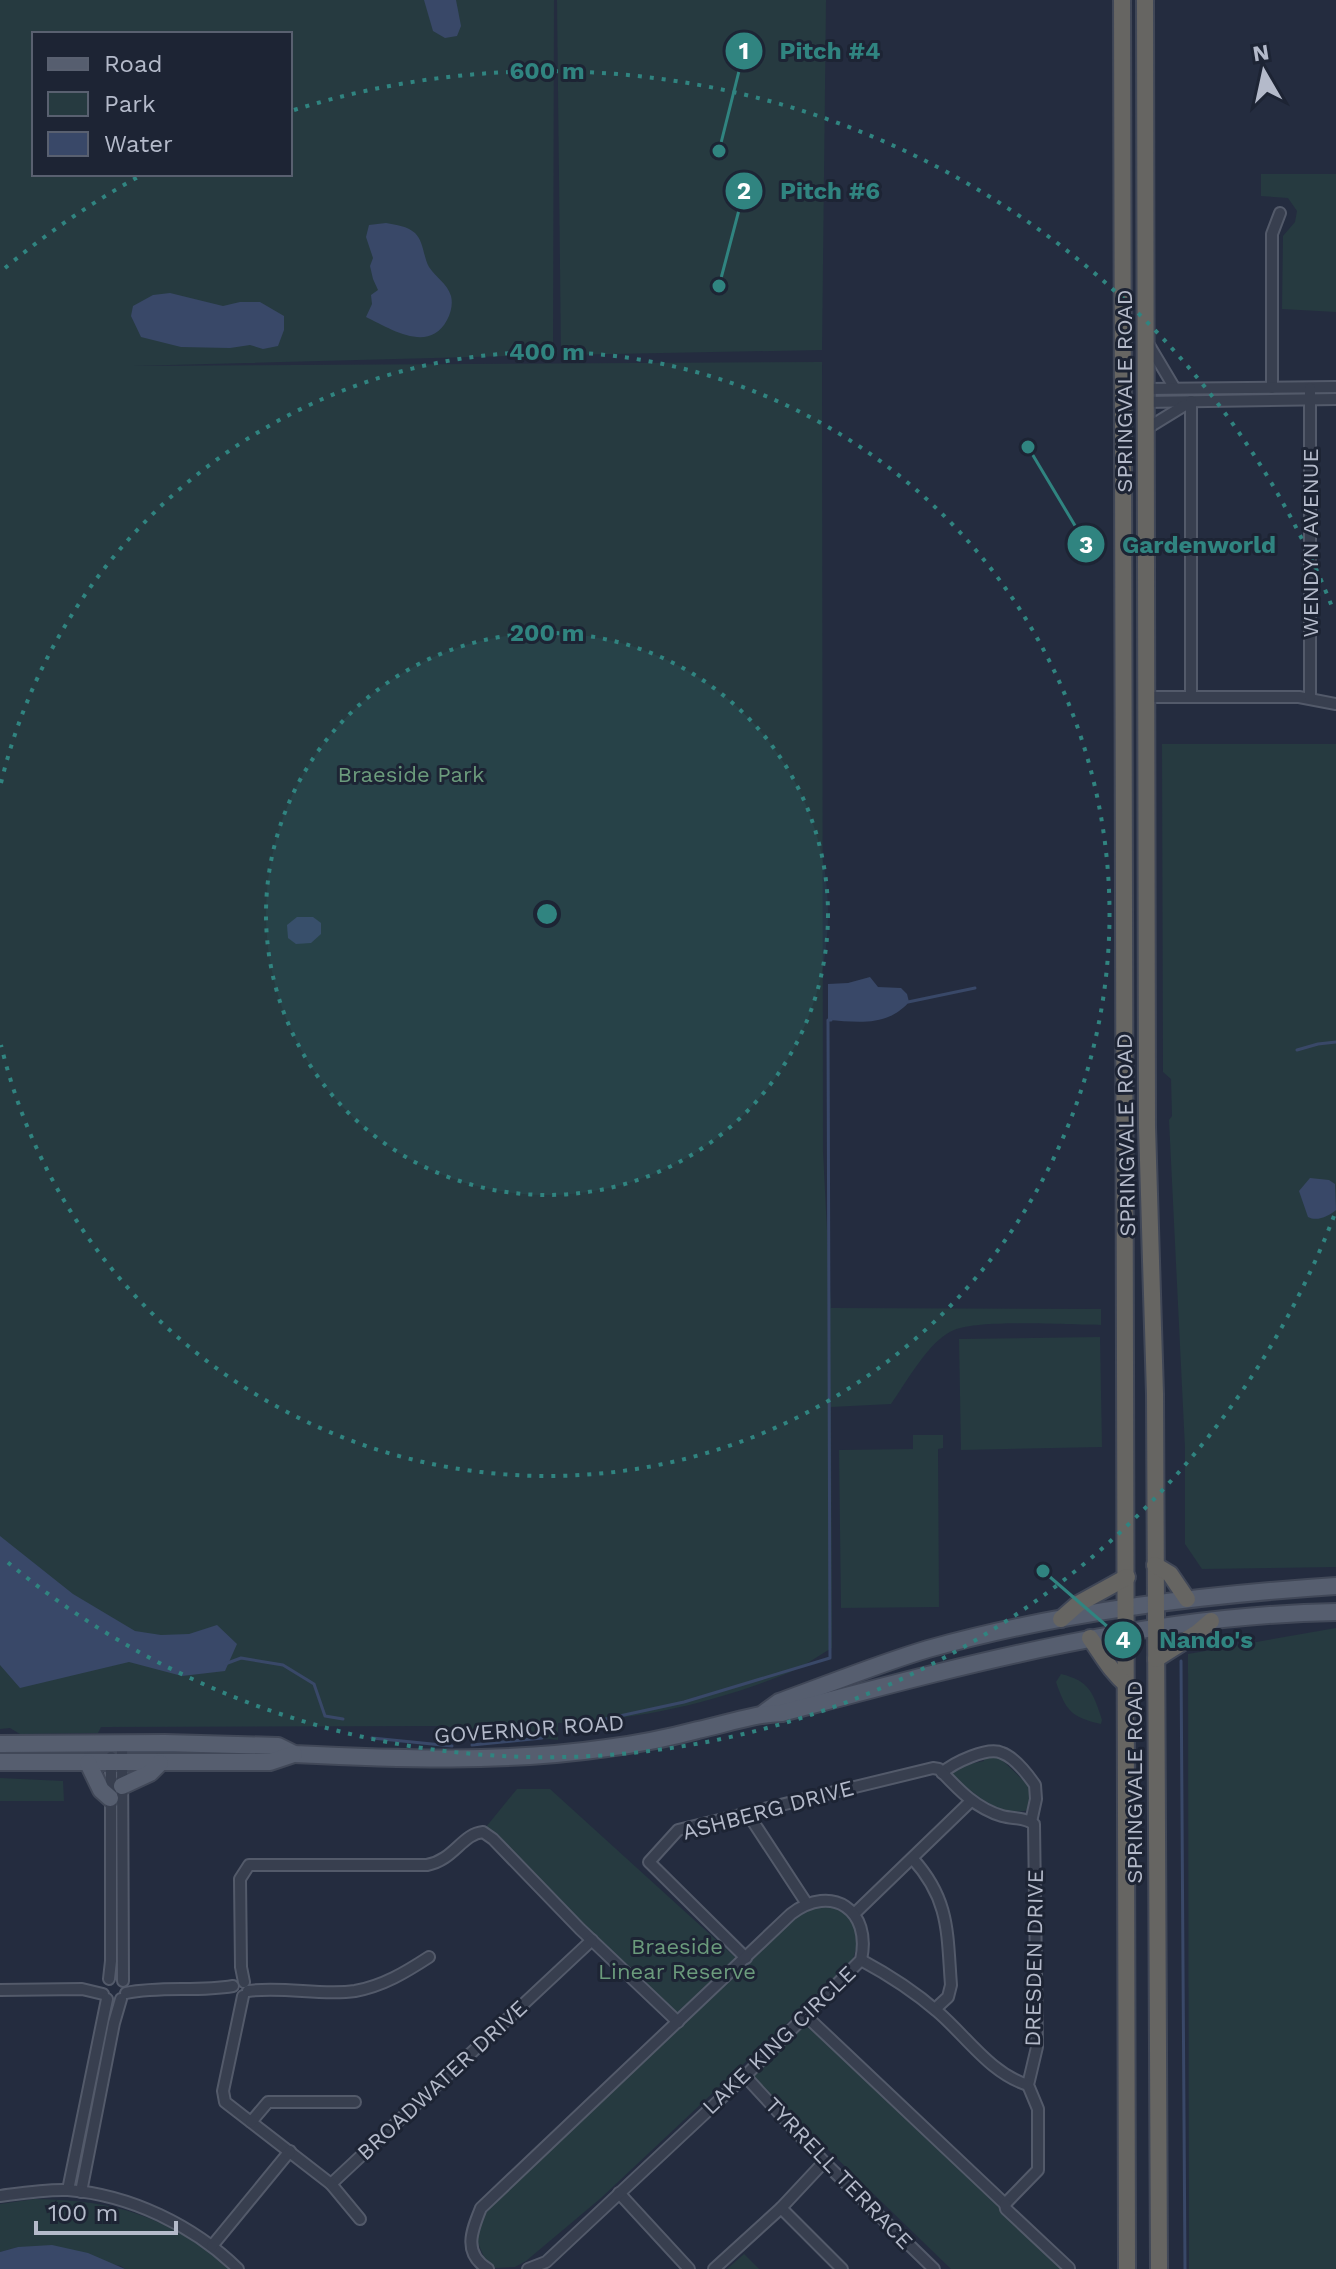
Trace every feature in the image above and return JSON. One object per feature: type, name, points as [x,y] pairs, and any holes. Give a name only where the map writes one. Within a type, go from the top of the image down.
[{"type":"highway","name":"SPRINGVALE ROAD","points":[[1122,0],[1127,2269]]},
{"type":"highway","name":"SPRINGVALE ROAD","points":[[1145,0],[1147,1127],[1155,1381],[1159,2269]]},
{"type":"highway","points":[[1122,396],[1145,395]]},
{"type":"highway","points":[[1155,1565],[1170,1574],[1187,1599]]},
{"type":"highway","points":[[1061,1619],[1078,1604],[1127,1577]]},
{"type":"highway","points":[[1156,1659],[1211,1621]]},
{"type":"highway","points":[[1090,1638],[1108,1669],[1128,1686]]},
{"type":"main road","name":"GOVERNOR ROAD","points":[[763,1714],[779,1702],[904,1657],[965,1640],[1061,1619],[1187,1599],[1336,1586]]},
{"type":"main road","name":"GOVERNOR ROAD","points":[[0,1762],[270,1762],[294,1754],[410,1758],[556,1753],[651,1740],[763,1714],[782,1713],[986,1659],[1127,1631],[1290,1613],[1336,1612]]},
{"type":"main road","name":"GOVERNOR ROAD","points":[[0,1744],[278,1746],[294,1754]]},
{"type":"main road","points":[[88,1763],[101,1790],[110,1798]]},
{"type":"main road","points":[[122,1786],[150,1773],[160,1763]]},
{"type":"street","points":[[1272,388],[1272,234],[1280,213]]},
{"type":"street","points":[[1145,338],[1174,387]]},
{"type":"street","points":[[1145,395],[1174,387],[1272,388],[1336,399]]},
{"type":"street","points":[[1145,395],[1191,401],[1310,394],[1336,387]]},
{"type":"street","name":"WENDYN AVENUE","points":[[1310,394],[1310,698]]},
{"type":"street","points":[[1146,429],[1191,401]]},
{"type":"street","points":[[1191,401],[1191,696]]},
{"type":"street","points":[[1146,697],[1310,698],[1336,704]]},
{"type":"street","points":[[68,2190],[111,1961],[110,1798],[116,1744]]},
{"type":"street","name":"DRESDEN DRIVE","points":[[942,1773],[958,1760],[1004,1753],[1035,1785],[1036,1804],[1031,1822],[1035,1830],[1037,2047],[1028,2085],[1038,2109],[1038,2170],[1005,2204]]},
{"type":"street","points":[[81,2192],[114,2023],[124,1989],[122,1786],[116,1763]]},
{"type":"street","name":"ASHBERG DRIVE","points":[[746,1958],[649,1862],[678,1830],[929,1768],[936,1768],[942,1773]]},
{"type":"street","points":[[942,1773],[971,1801],[1003,1816],[1031,1822]]},
{"type":"street","points":[[483,2268],[469,2236],[481,2208],[791,1914],[822,1899],[840,1902],[854,1914],[971,1801]]},
{"type":"street","points":[[748,1814],[807,1904]]},
{"type":"street","points":[[360,2219],[331,2184],[225,2102],[223,2091],[240,1991],[240,1879],[249,1865],[427,1865],[440,1862],[469,1837],[483,1832],[678,2022]]},
{"type":"street","points":[[913,1859],[932,1880],[945,1913],[951,1985],[948,1997],[935,2009]]},
{"type":"street","name":"LAKE KING CIRCLE","points":[[528,2269],[546,2262],[745,2076],[861,1960],[863,1931],[854,1914]]},
{"type":"street","name":"BROADWATER DRIVE","points":[[331,2184],[592,1940]]},
{"type":"street","points":[[124,1989],[354,1991],[393,1980],[429,1957]]},
{"type":"street","points":[[861,1960],[899,1980],[935,2009],[1005,2076],[1028,2085]]},
{"type":"street","points":[[0,1990],[105,1989],[116,1978],[124,1989]]},
{"type":"street","points":[[105,1989],[114,2001],[124,1989]]},
{"type":"street","points":[[805,2015],[1069,2268]]},
{"type":"street","name":"TYRRELL TERRACE","points":[[745,2076],[824,2162],[934,2269]]},
{"type":"street","points":[[251,2122],[268,2102],[355,2102]]},
{"type":"street","points":[[212,2246],[290,2151]]},
{"type":"street","points":[[714,2269],[781,2208],[824,2162]]},
{"type":"street","points":[[0,2196],[68,2190],[123,2201],[191,2231],[238,2269]]},
{"type":"street","points":[[619,2193],[689,2269]]},
{"type":"street","points":[[781,2208],[842,2269]]},
{"type":"green space","name":"Braeside Park","points":[[0,0],[554,0],[553,355],[132,366],[822,362],[823,1152],[831,1308],[1101,1309],[1101,1325],[1004,1324],[954,1330],[927,1352],[891,1404],[831,1407],[832,1648],[796,1670],[756,1685],[672,1709],[558,1723],[558,1740],[442,1726],[101,1727],[98,1733],[20,1734],[10,1728],[0,1729]]},
{"type":"green space","points":[[557,0],[826,0],[822,350],[561,355]]},
{"type":"green space","points":[[1261,174],[1336,174],[1336,312],[1282,309],[1283,236],[1295,222],[1297,211],[1288,198],[1261,196]]},
{"type":"green space","points":[[1162,744],[1336,744],[1336,1567],[1202,1569],[1185,1544],[1185,1448],[1169,1120],[1172,1116],[1171,1079],[1163,1072]]},
{"type":"green space","points":[[1100,1337],[1102,1447],[961,1450],[959,1339]]},
{"type":"green space","points":[[913,1435],[943,1435],[943,1448],[938,1449],[939,1607],[841,1608],[839,1450],[913,1449]]},
{"type":"green space","points":[[1336,1628],[1336,2269],[1189,2269],[1188,1654]]},
{"type":"green space","points":[[1061,1674],[1078,1680],[1093,1695],[1101,1724],[1083,1719],[1067,1706],[1056,1682]]},
{"type":"green space","points":[[1000,1754],[1004,1757],[1002,1760],[1027,1784],[1031,1784],[1031,1809],[1020,1812],[997,1808],[950,1772]]},
{"type":"green space","points":[[0,1778],[63,1781],[64,1801],[0,1801]]},
{"type":"green space","name":"Braeside Linear Reserve","points":[[517,1789],[550,1789],[736,1958],[677,2017],[486,1827]]},
{"type":"green space","points":[[823,1903],[846,1911],[860,1936],[852,1962],[601,2198],[526,2261],[515,2267],[495,2268],[484,2257],[474,2234],[485,2208],[789,1921]]},
{"type":"green space","points":[[806,2020],[1066,2269],[951,2269],[751,2075]]},
{"type":"green space","points":[[35,2199],[92,2203],[140,2215],[185,2236],[232,2269],[125,2269],[18,2247],[0,2252],[0,2204]]},
{"type":"green space","points":[[744,2254],[759,2269],[727,2269]]},
{"type":"water","points":[[424,0],[456,0],[461,26],[457,36],[445,38],[433,31]]},
{"type":"water","points":[[386,223],[405,227],[415,233],[429,267],[451,296],[447,320],[430,336],[409,336],[366,317],[372,304],[371,295],[378,290],[370,266],[373,258],[366,237],[369,225]]},
{"type":"water","points":[[170,293],[223,306],[260,302],[284,316],[284,330],[278,346],[263,349],[250,345],[230,348],[181,347],[141,337],[131,316],[133,306],[153,295]]},
{"type":"water","points":[[297,917],[313,917],[321,923],[321,934],[311,943],[296,944],[288,938],[287,925]]},
{"type":"water","points":[[870,977],[878,987],[901,988],[909,1002],[882,1019],[861,1022],[828,1020],[828,984]]},
{"type":"water","points":[[1310,1178],[1329,1180],[1335,1184],[1336,1210],[1323,1218],[1308,1217],[1299,1191]]},
{"type":"water","points":[[0,1536],[73,1594],[135,1631],[161,1635],[189,1634],[217,1625],[237,1644],[225,1671],[182,1676],[129,1662],[20,1688],[0,1665]]},
{"type":"water","points":[[52,2245],[88,2253],[125,2269],[0,2269],[0,2252],[18,2247]]},
{"type":"waterway","points":[[908,1002],[975,988]]},
{"type":"waterway","points":[[601,1720],[684,1702],[830,1658],[828,1020],[831,1020]]},
{"type":"waterway","points":[[1297,1050],[1336,1042]]},
{"type":"waterway","points":[[225,1664],[241,1658],[283,1665],[314,1684],[325,1716],[343,1719]]},
{"type":"waterway","points":[[1181,1661],[1185,2269]]},
{"type":"waterway","points":[[372,1738],[452,1746]]},
{"type":"waterway","points":[[472,1745],[542,1738]]},
{"type":"place","name":"Pitch #4","points":[[719,151]]},
{"type":"place","name":"Pitch #6","points":[[719,286]]},
{"type":"place","name":"Gardenworld","points":[[1028,447]]},
{"type":"place","name":"Nando's","points":[[1043,1571]]}]
